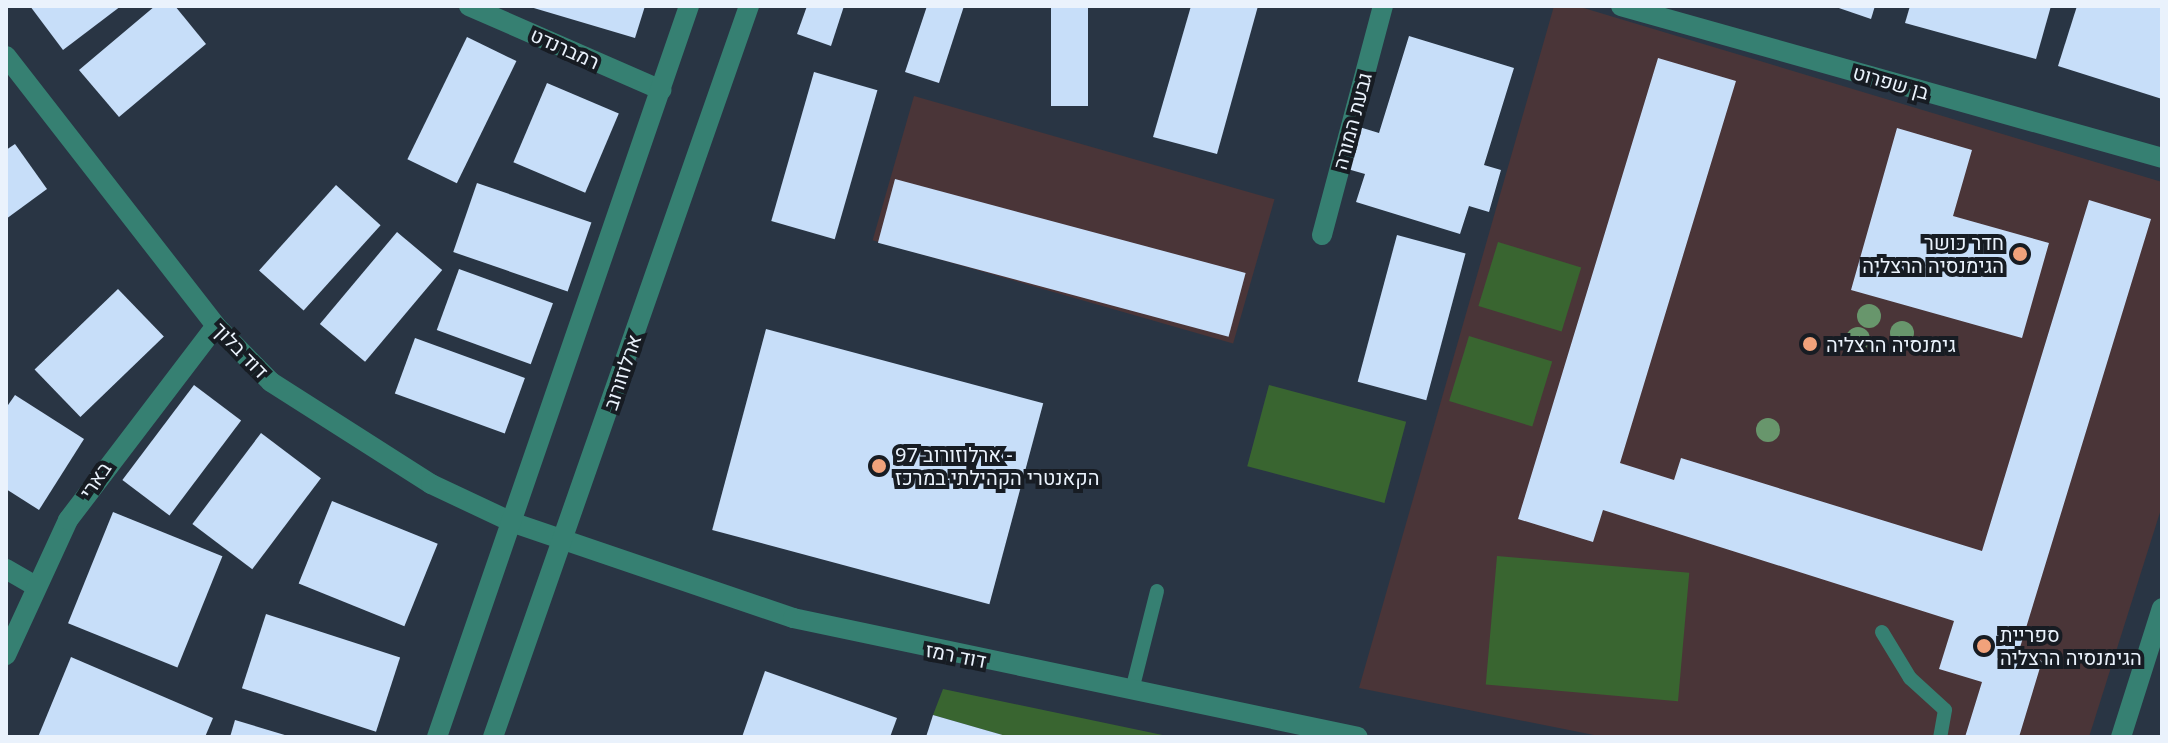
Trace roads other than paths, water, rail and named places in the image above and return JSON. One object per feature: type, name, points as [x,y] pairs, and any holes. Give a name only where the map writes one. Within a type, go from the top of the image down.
[{"type":"street","name":"רמברנדט","points":[[469,6],[661,90]]},
{"type":"street","points":[[437,737],[514,523],[689,6]]},
{"type":"street","name":"ארלוזורוב","points":[[493,737],[749,6]]},
{"type":"street","name":"גבעת המורה","points":[[1322,235],[1383,6]]},
{"type":"street","name":"בן שפרוט","points":[[1621,6],[2162,158]]},
{"type":"street","name":"דוד בלוך","points":[[6,56],[216,326],[271,382],[348,434],[514,523],[563,540]]},
{"type":"street","name":"בארי","points":[[6,655],[35,586],[110,458],[216,326]]},
{"type":"street","name":"דוד רמז","points":[[563,540],[793,618],[1358,737]]},
{"type":"street","points":[[6,569],[35,586]]},
{"type":"street","points":[[2121,737],[2162,608]]},
{"type":"lane","points":[[1132,690],[1157,591]]},
{"type":"lane","points":[[1882,632],[1910,678],[1945,710],[1940,737]]},
{"type":"place","name":"חדר כושר הגימנסיה הרצליה","points":[[2020,254]]},
{"type":"place","name":"גימנסיה הרצליה","points":[[1810,344]]},
{"type":"place","name":"ארלוזורוב 97 - הקאנטרי הקהילתי במרכז","points":[[879,466]]},
{"type":"place","name":"ספריית הגימנסיה הרצליה","points":[[1984,646]]}]
